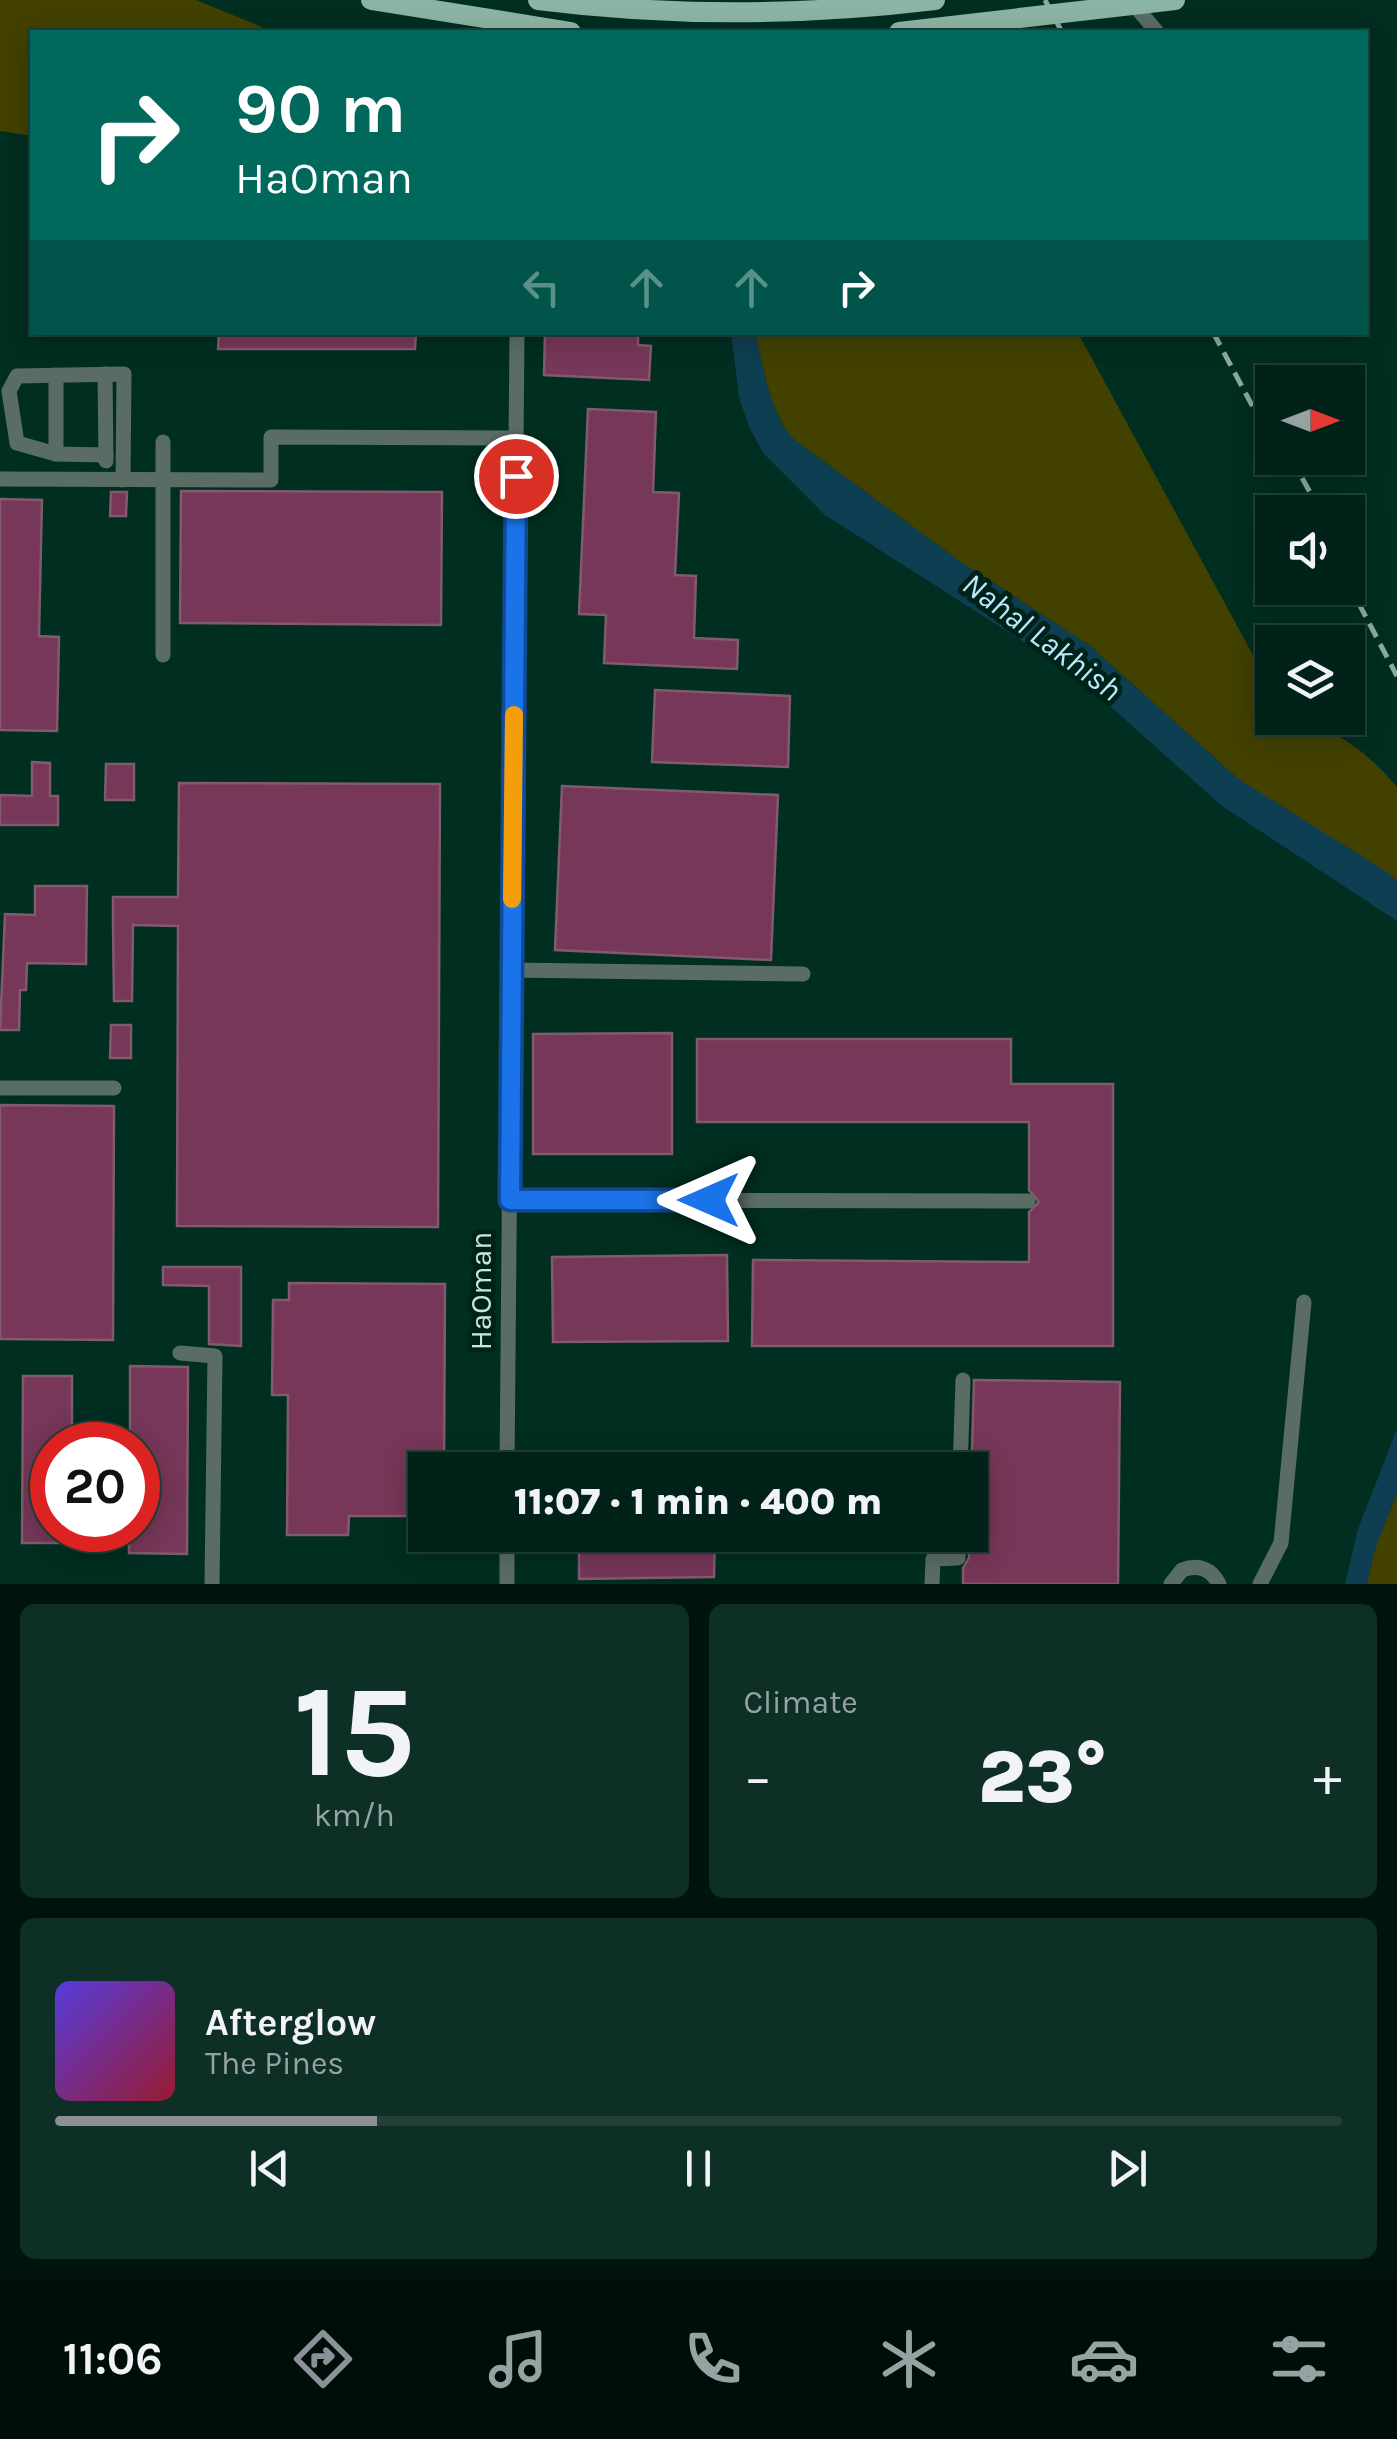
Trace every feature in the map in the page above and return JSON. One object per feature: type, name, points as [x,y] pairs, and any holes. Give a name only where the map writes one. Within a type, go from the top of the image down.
[{"type":"main road","points":[[371,0],[556,30]]},
{"type":"main road","points":[[538,0],[642,12],[740,14],[936,0]]},
{"type":"main road","points":[[917,30],[1175,0]]},
{"type":"street","points":[[1130,0],[1154,30]]},
{"type":"street","name":"HaOman","points":[[508,1452],[517,335]]},
{"type":"street","points":[[105,374],[106,480]]},
{"type":"street","points":[[106,456],[56,454],[17,444],[9,391],[17,376],[124,374],[123,480]]},
{"type":"street","points":[[56,375],[56,454]]},
{"type":"street","points":[[1,480],[271,480],[272,437],[516,438]]},
{"type":"street","points":[[163,442],[163,655]]},
{"type":"street","points":[[512,970],[803,974]]},
{"type":"street","points":[[0,1088],[114,1088]]},
{"type":"street","points":[[510,1200],[1028,1200]]},
{"type":"street","points":[[1260,1584],[1281,1543],[1304,1302]]},
{"type":"street","points":[[180,1354],[215,1356],[212,1584]]},
{"type":"street","points":[[961,1452],[963,1380]]},
{"type":"street","points":[[506,1584],[507,1552]]},
{"type":"street","points":[[932,1584],[933,1559],[958,1558],[958,1552]]},
{"type":"street","points":[[1170,1584],[1182,1570],[1198,1567],[1214,1575],[1219,1584]]},
{"type":"shaded area","points":[[0,0],[196,0],[262,27],[30,30],[30,136],[0,131]]},
{"type":"shaded area","points":[[755,335],[1079,335],[1255,659],[1255,735],[1336,735],[1371,760],[1397,787],[1397,881],[1237,778],[1089,645],[958,560],[792,438],[772,401]]},
{"type":"shaded area","points":[[1397,1493],[1397,1584],[1367,1584],[1375,1548]]},
{"type":"water","name":"Nahal Lakhish","points":[[731,335],[755,335],[772,401],[792,438],[958,560],[1089,645],[1237,778],[1387,872],[1397,881],[1397,921],[1222,806],[1074,674],[825,515],[764,454],[739,397]]},
{"type":"water","points":[[1397,1429],[1397,1493],[1375,1548],[1367,1584],[1345,1584],[1358,1529]]},
{"type":"building","points":[[219,335],[416,335],[415,349],[218,349]]},
{"type":"building","points":[[545,335],[638,335],[638,345],[651,346],[649,380],[544,375]]},
{"type":"building","points":[[588,409],[656,412],[653,492],[679,493],[675,575],[696,576],[694,638],[738,640],[737,669],[604,663],[606,615],[579,614]]},
{"type":"building","points":[[181,491],[442,492],[441,625],[180,623]]},
{"type":"building","points":[[111,492],[127,492],[126,516],[110,516]]},
{"type":"building","points":[[0,499],[42,500],[39,636],[59,637],[57,731],[0,730]]},
{"type":"building","points":[[655,690],[790,696],[788,767],[652,762]]},
{"type":"building","points":[[32,762],[50,763],[50,796],[58,796],[58,825],[0,825],[0,795],[32,796]]},
{"type":"building","points":[[106,764],[134,764],[134,800],[105,800]]},
{"type":"building","points":[[179,783],[440,784],[438,1227],[177,1226],[178,926],[133,925],[132,1001],[114,1001],[113,897],[178,897]]},
{"type":"building","points":[[562,786],[778,795],[771,960],[555,950]]},
{"type":"building","points":[[35,886],[87,886],[86,964],[27,963],[26,990],[20,990],[19,1030],[0,1030],[5,914],[35,915]]},
{"type":"building","points":[[111,1025],[131,1025],[131,1058],[110,1058]]},
{"type":"building","points":[[672,1033],[672,1154],[533,1154],[533,1034]]},
{"type":"building","points":[[697,1039],[1011,1039],[1011,1084],[1113,1084],[1113,1346],[752,1346],[753,1260],[1029,1262],[1029,1212],[1039,1202],[1029,1190],[1029,1122],[697,1122]]},
{"type":"building","points":[[0,1105],[114,1106],[113,1340],[0,1339]]},
{"type":"building","points":[[727,1255],[728,1341],[553,1342],[552,1257]]},
{"type":"building","points":[[163,1267],[241,1267],[241,1346],[209,1344],[209,1286],[163,1285]]},
{"type":"building","points":[[289,1283],[445,1284],[444,1452],[408,1452],[408,1516],[349,1516],[348,1535],[287,1535],[288,1395],[272,1395],[273,1300],[289,1300]]},
{"type":"building","points":[[130,1366],[188,1367],[187,1554],[129,1553],[160,1552],[160,1422],[130,1422]]},
{"type":"building","points":[[23,1376],[72,1376],[72,1422],[30,1422],[30,1543],[22,1543]]},
{"type":"building","points":[[974,1380],[1120,1382],[1118,1584],[963,1584],[963,1568],[969,1552],[988,1552],[988,1452],[972,1452]]},
{"type":"building","points":[[579,1552],[715,1552],[714,1577],[579,1579]]},
{"type":"railway","points":[[1045,0],[1061,30]]},
{"type":"railway","points":[[1215,335],[1255,411]]},
{"type":"railway","points":[[1300,475],[1312,495]]},
{"type":"railway","points":[[1360,605],[1397,676]]},
{"type":"slow traffic","points":[[512,899],[514,715]]},
{"type":"route","points":[[516,476],[510,1200],[709,1200]]}]
